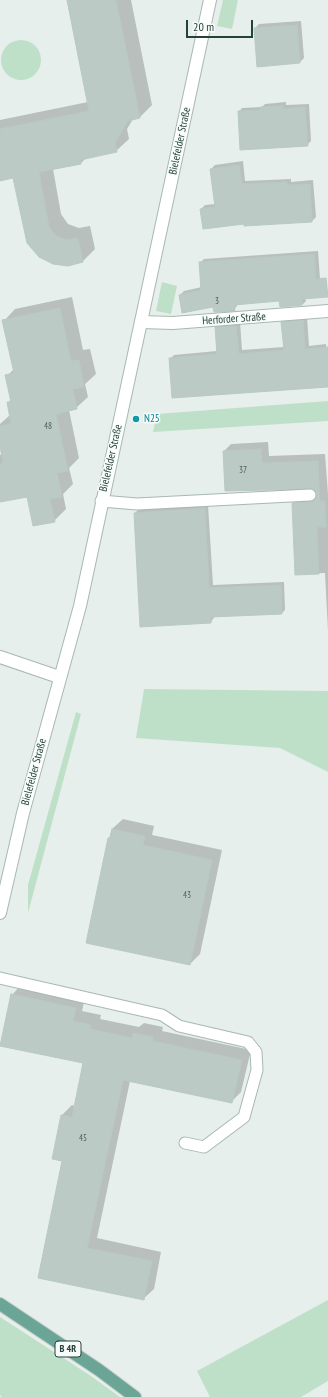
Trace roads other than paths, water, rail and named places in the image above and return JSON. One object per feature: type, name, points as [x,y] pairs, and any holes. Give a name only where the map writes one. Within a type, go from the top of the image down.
[{"type":"main road","name":"B 4R","points":[[0,1304],[99,1370],[135,1397]]},
{"type":"street","name":"Bielefelder Straße","points":[[0,913],[23,813],[59,677],[80,606],[101,502],[210,0]]},
{"type":"street","name":"Herforder Straße","points":[[141,322],[173,323],[328,311]]},
{"type":"street","points":[[0,657],[59,677]]},
{"type":"lane","points":[[101,502],[137,504],[310,495]]},
{"type":"lane","points":[[0,978],[162,1015],[178,1026],[248,1042],[256,1052],[257,1070],[244,1117],[204,1147],[185,1143]]},
{"type":"place","name":"N25","points":[[136,419]]}]
